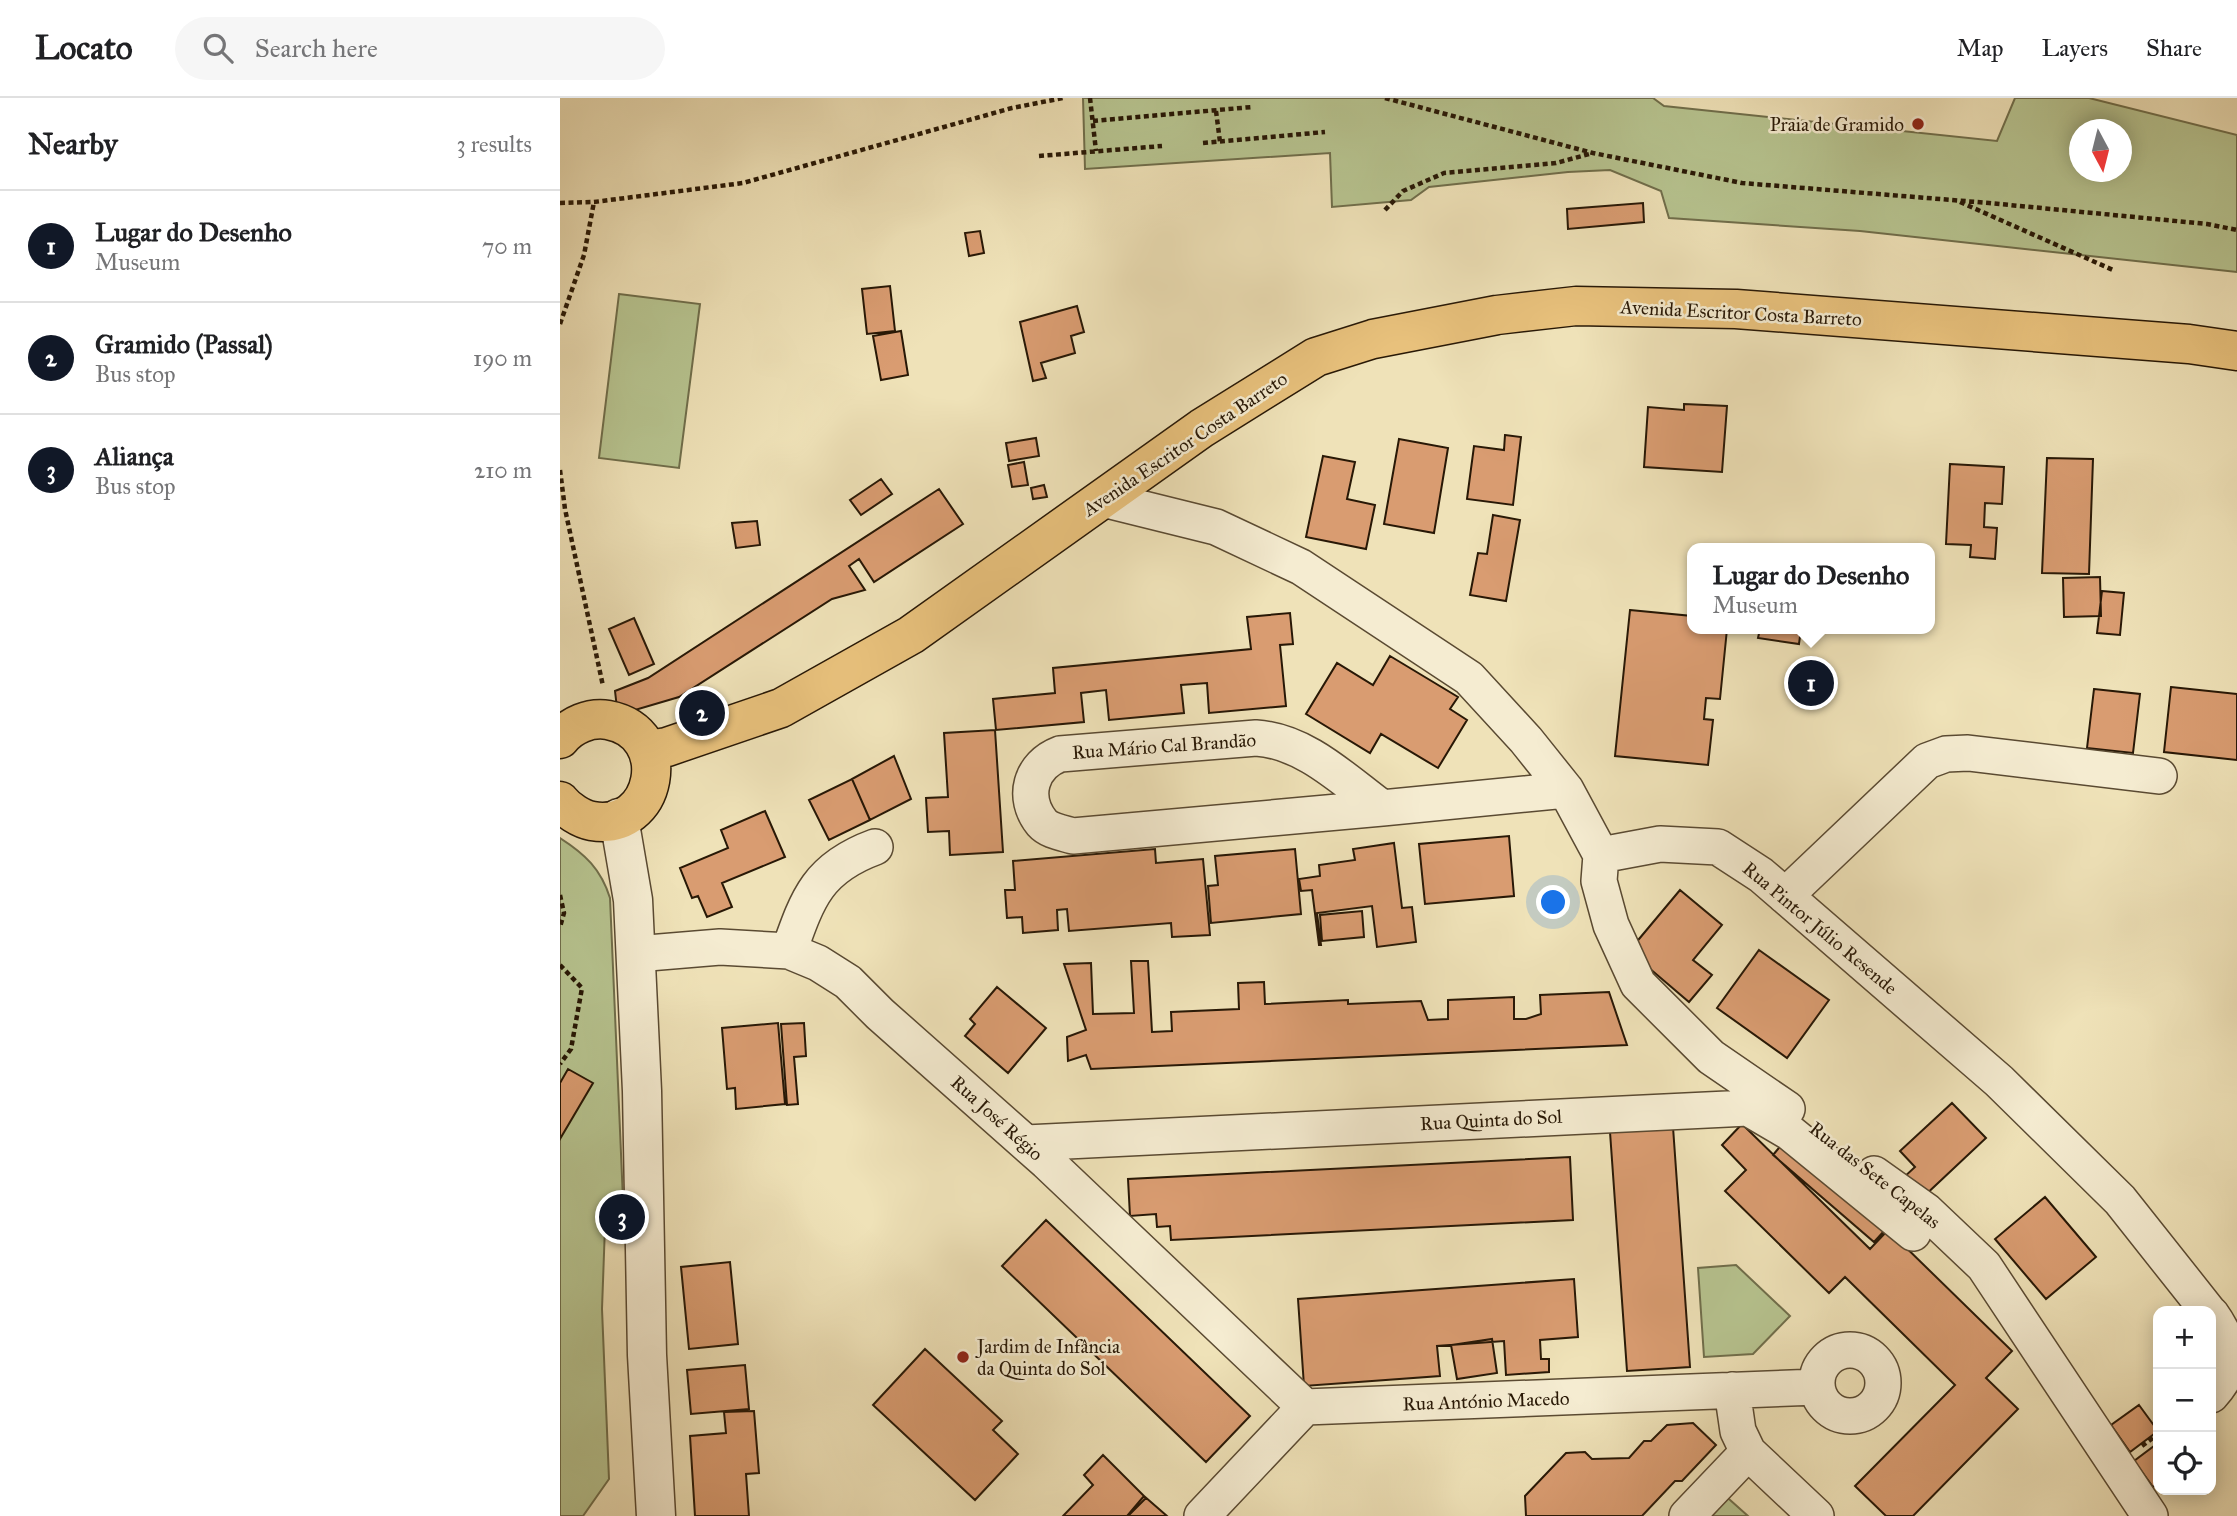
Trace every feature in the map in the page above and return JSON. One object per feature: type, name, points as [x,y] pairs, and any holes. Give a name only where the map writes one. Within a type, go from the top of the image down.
[{"type":"main road","name":"Avenida Escritor Costa Barreto","points":[[648,750],[667,747],[781,708],[911,635],[1202,428],[1316,357],[1408,331],[1497,315],[1576,306],[1736,309],[2189,344],[2237,351]]},
{"type":"main road","points":[[560,739],[580,723],[599,718],[621,722],[640,737],[648,750],[653,770],[649,788],[639,805],[619,818],[597,822],[584,819],[560,802]]},
{"type":"street","points":[[1103,499],[1216,527],[1301,566],[1469,678],[1526,740],[1566,790],[1601,855]]},
{"type":"street","name":"Rua Mário Cal Brandão","points":[[1382,808],[1308,755],[1273,739],[1256,738],[1060,754],[1048,759],[1037,769],[1030,794],[1043,824],[1073,836],[1382,808],[1566,790]]},
{"type":"street","points":[[1785,896],[1927,761],[1946,754],[1995,755],[2159,776]]},
{"type":"street","points":[[619,818],[634,900],[642,1091],[647,1355],[656,1516]]},
{"type":"street","name":"Rua Pintor Júlio Resende","points":[[1601,855],[1660,844],[1718,847],[1761,875],[2009,1090],[2120,1200],[2204,1306]]},
{"type":"street","points":[[789,951],[804,909],[823,878],[857,854],[875,847]]},
{"type":"street","name":"Rua das Sete Capelas","points":[[1601,855],[1599,881],[1611,925],[1638,984],[1711,1057],[1818,1131],[1926,1211],[1983,1266],[2150,1516]]},
{"type":"street","name":"Rua José Régio","points":[[636,954],[720,947],[789,951],[818,963],[848,982],[880,1014],[1026,1143],[1305,1407]]},
{"type":"street","name":"Rua Quinta do Sol","points":[[1026,1143],[1748,1108],[1789,1132],[1913,1233]]},
{"type":"street","name":"Rua Pintor Júlio Resende","points":[[2216,1322],[2228,1339],[2234,1362],[2228,1379],[2216,1390]]},
{"type":"street","name":"Rua António Macedo","points":[[1305,1407],[1817,1387]]},
{"type":"street","points":[[1732,1390],[1738,1431],[1748,1452],[1816,1516]]},
{"type":"street","points":[[1202,1516],[1305,1407]]},
{"type":"street","points":[[1686,1516],[1748,1452]]},
{"type":"path","points":[[560,203],[594,202],[743,183],[1012,108],[1063,98]]},
{"type":"path","points":[[1090,98],[1096,151]]},
{"type":"path","points":[[1385,98],[1594,153],[1742,183],[1956,200],[2207,224],[2237,230]]},
{"type":"path","points":[[1093,121],[1252,107]]},
{"type":"path","points":[[1216,111],[1220,142]]},
{"type":"path","points":[[1203,143],[1325,132]]},
{"type":"path","points":[[1039,156],[1162,146]]},
{"type":"path","points":[[1385,210],[1403,191],[1444,173],[1556,163],[1594,153]]},
{"type":"path","points":[[1956,200],[2113,270]]},
{"type":"path","points":[[560,324],[584,254],[594,202]]},
{"type":"path","points":[[560,470],[565,509],[604,690],[599,718]]},
{"type":"path","points":[[560,895],[564,913],[560,927]]},
{"type":"path","points":[[560,965],[582,988],[571,1049],[560,1064]]},
{"type":"green space","points":[[1083,98],[1653,98],[1664,106],[1997,141],[2015,98],[2089,98],[2237,135],[2237,272],[1860,231],[1669,218],[1661,191],[1610,170],[1429,187],[1411,200],[1332,207],[1330,153],[1085,169]]},
{"type":"green space","points":[[619,294],[700,304],[679,468],[599,458]]},
{"type":"green space","points":[[560,838],[591,863],[610,898],[623,1200],[605,1226],[602,1309],[609,1479],[583,1516],[560,1516]]},
{"type":"green space","points":[[1736,1265],[1790,1316],[1753,1354],[1704,1357],[1698,1268]]},
{"type":"green space","points":[[1720,1491],[1748,1516],[1697,1516]]},
{"type":"building","points":[[1643,203],[1644,222],[1568,229],[1567,209]]},
{"type":"building","points":[[980,231],[984,253],[969,256],[965,233]]},
{"type":"building","points":[[890,286],[895,331],[867,334],[862,289]]},
{"type":"building","points":[[1077,306],[1084,332],[1071,336],[1075,353],[1041,363],[1046,378],[1033,381],[1020,322]]},
{"type":"building","points":[[901,331],[908,375],[881,380],[873,336]]},
{"type":"building","points":[[1684,404],[1727,406],[1722,472],[1644,467],[1648,407],[1684,410]]},
{"type":"building","points":[[1505,435],[1521,437],[1513,505],[1467,499],[1474,446],[1504,450]]},
{"type":"building","points":[[1036,438],[1039,456],[1009,461],[1006,443]]},
{"type":"building","points":[[1399,439],[1448,448],[1434,533],[1384,524]]},
{"type":"building","points":[[1323,456],[1355,462],[1347,499],[1375,505],[1366,549],[1306,537]]},
{"type":"building","points":[[2047,458],[2093,459],[2089,574],[2042,573]]},
{"type":"building","points":[[1024,462],[1028,485],[1012,487],[1008,465]]},
{"type":"building","points":[[1950,464],[2004,467],[2002,504],[1985,503],[1984,527],[1997,528],[1995,559],[1970,557],[1971,545],[1946,544]]},
{"type":"building","points":[[881,479],[892,494],[861,515],[850,500]]},
{"type":"building","points":[[1044,485],[1047,497],[1033,499],[1031,488]]},
{"type":"building","points":[[939,489],[963,524],[874,582],[859,559],[849,566],[865,590],[832,599],[679,697],[635,710],[617,708],[615,691],[648,678]]},
{"type":"building","points":[[1493,515],[1520,520],[1506,601],[1470,595],[1478,553],[1487,554]]},
{"type":"building","points":[[757,521],[760,545],[736,548],[732,523]]},
{"type":"building","points":[[2100,577],[2101,616],[2064,617],[2063,578]]},
{"type":"building","points":[[2102,591],[2124,593],[2120,635],[2097,633]]},
{"type":"building","points":[[1630,610],[1687,616],[1687,634],[1726,634],[1720,699],[1706,698],[1704,719],[1713,720],[1708,765],[1615,756]]},
{"type":"building","points":[[1290,613],[1293,644],[1280,645],[1286,706],[1209,713],[1207,683],[1181,685],[1184,713],[1109,720],[1106,690],[1081,693],[1084,722],[996,730],[993,699],[1055,693],[1053,668],[1251,649],[1247,617]]},
{"type":"building","points":[[634,618],[654,664],[629,675],[609,629]]},
{"type":"building","points":[[1759,634],[1800,634],[1799,644],[1758,638]]},
{"type":"building","points":[[1390,656],[1458,697],[1450,709],[1467,720],[1438,768],[1381,734],[1370,753],[1306,714],[1337,663],[1373,685]]},
{"type":"building","points":[[2171,687],[2237,694],[2237,760],[2164,752]]},
{"type":"building","points":[[2094,689],[2140,694],[2133,753],[2087,748]]},
{"type":"building","points":[[995,730],[1003,852],[950,855],[949,831],[928,832],[926,798],[948,797],[944,733]]},
{"type":"building","points":[[894,756],[911,799],[870,820],[852,779]]},
{"type":"building","points":[[852,779],[870,820],[829,840],[809,800]]},
{"type":"building","points":[[765,811],[785,857],[722,883],[732,907],[707,917],[698,896],[692,898],[680,868],[728,848],[721,830]]},
{"type":"building","points":[[1509,836],[1514,896],[1425,904],[1419,844]]},
{"type":"building","points":[[1394,843],[1402,908],[1412,907],[1416,942],[1377,947],[1372,906],[1317,913],[1319,945],[1312,890],[1301,891],[1299,879],[1320,876],[1319,865],[1355,860],[1353,849]]},
{"type":"building","points":[[1155,849],[1156,863],[1203,859],[1210,935],[1172,937],[1171,923],[1069,931],[1067,909],[1057,910],[1058,930],[1023,933],[1022,917],[1007,918],[1005,890],[1015,890],[1013,861]]},
{"type":"building","points":[[1295,849],[1301,914],[1211,923],[1208,886],[1218,885],[1215,856]]},
{"type":"building","points":[[1680,890],[1722,925],[1693,960],[1712,975],[1689,1002],[1629,951]]},
{"type":"building","points":[[1362,911],[1364,937],[1322,941],[1320,915]]},
{"type":"building","points":[[1759,950],[1829,1000],[1787,1058],[1717,1008]]},
{"type":"building","points":[[1131,961],[1148,961],[1152,1032],[1172,1031],[1171,1012],[1239,1009],[1238,983],[1264,982],[1265,1004],[1348,1000],[1348,1004],[1421,1001],[1428,1020],[1448,1019],[1448,1000],[1514,997],[1514,1019],[1526,1019],[1541,1014],[1540,995],[1609,992],[1627,1045],[1091,1069],[1086,1055],[1068,1061],[1067,1037],[1086,1030],[1064,964],[1091,963],[1093,1014],[1134,1013]]},
{"type":"building","points":[[997,987],[1046,1028],[1008,1073],[965,1036],[975,1024],[970,1019]]},
{"type":"building","points":[[778,1023],[785,1104],[736,1109],[735,1088],[727,1089],[722,1028]]},
{"type":"building","points":[[804,1023],[806,1056],[794,1057],[798,1104],[787,1105],[781,1024]]},
{"type":"building","points":[[568,1069],[593,1083],[560,1139],[560,1083]]},
{"type":"building","points":[[1952,1103],[1986,1138],[1921,1199],[1902,1179],[1915,1167],[1900,1151]]},
{"type":"building","points":[[1742,1124],[1870,1249],[1888,1230],[2012,1351],[1986,1378],[2018,1409],[1913,1516],[1886,1516],[1855,1486],[1955,1385],[1845,1277],[1829,1293],[1725,1191],[1746,1170],[1722,1145]]},
{"type":"building","points":[[1673,1127],[1690,1367],[1627,1371],[1610,1132]]},
{"type":"building","points":[[1783,1143],[1885,1230],[1874,1242],[1773,1155]]},
{"type":"building","points":[[1570,1157],[1573,1220],[1171,1240],[1170,1226],[1157,1227],[1156,1214],[1130,1216],[1128,1179]]},
{"type":"building","points":[[2045,1197],[2096,1257],[2046,1299],[1995,1239]]},
{"type":"building","points":[[1046,1220],[1250,1416],[1206,1462],[1002,1266]]},
{"type":"building","points":[[730,1262],[738,1344],[689,1349],[681,1267]]},
{"type":"building","points":[[1574,1279],[1578,1337],[1540,1340],[1541,1359],[1549,1359],[1549,1372],[1506,1375],[1504,1341],[1437,1346],[1440,1376],[1304,1386],[1298,1299]]},
{"type":"building","points":[[1492,1339],[1497,1373],[1457,1379],[1451,1345]]},
{"type":"building","points":[[925,1349],[1002,1421],[993,1430],[1018,1454],[975,1500],[873,1405]]},
{"type":"building","points":[[745,1365],[749,1409],[691,1414],[687,1370]]},
{"type":"building","points":[[2139,1405],[2153,1424],[2153,1435],[2130,1452],[2111,1425]]},
{"type":"building","points":[[754,1411],[759,1473],[746,1474],[749,1516],[695,1516],[690,1436],[726,1433],[724,1412]]},
{"type":"building","points":[[1693,1423],[1716,1445],[1682,1481],[1675,1481],[1642,1516],[1526,1516],[1525,1496],[1566,1453],[1585,1452],[1592,1459],[1629,1458],[1644,1441],[1651,1441],[1667,1425]]},
{"type":"building","points":[[2153,1447],[2153,1487],[2134,1461]]},
{"type":"building","points":[[1103,1455],[1146,1498],[1128,1516],[1063,1516],[1093,1485],[1084,1475]]},
{"type":"building","points":[[1144,1496],[1167,1516],[1127,1516]]},
{"type":"place","name":"Praia de Gramido","points":[[1918,124]]},
{"type":"place","name":"Lugar do Desenho","points":[[1811,683]]},
{"type":"place","name":"Gramido (Passal)","points":[[702,713]]},
{"type":"place","name":"Aliança","points":[[622,1217]]},
{"type":"place","name":"Jardim de Infância da Quinta do Sol","points":[[963,1357]]}]
